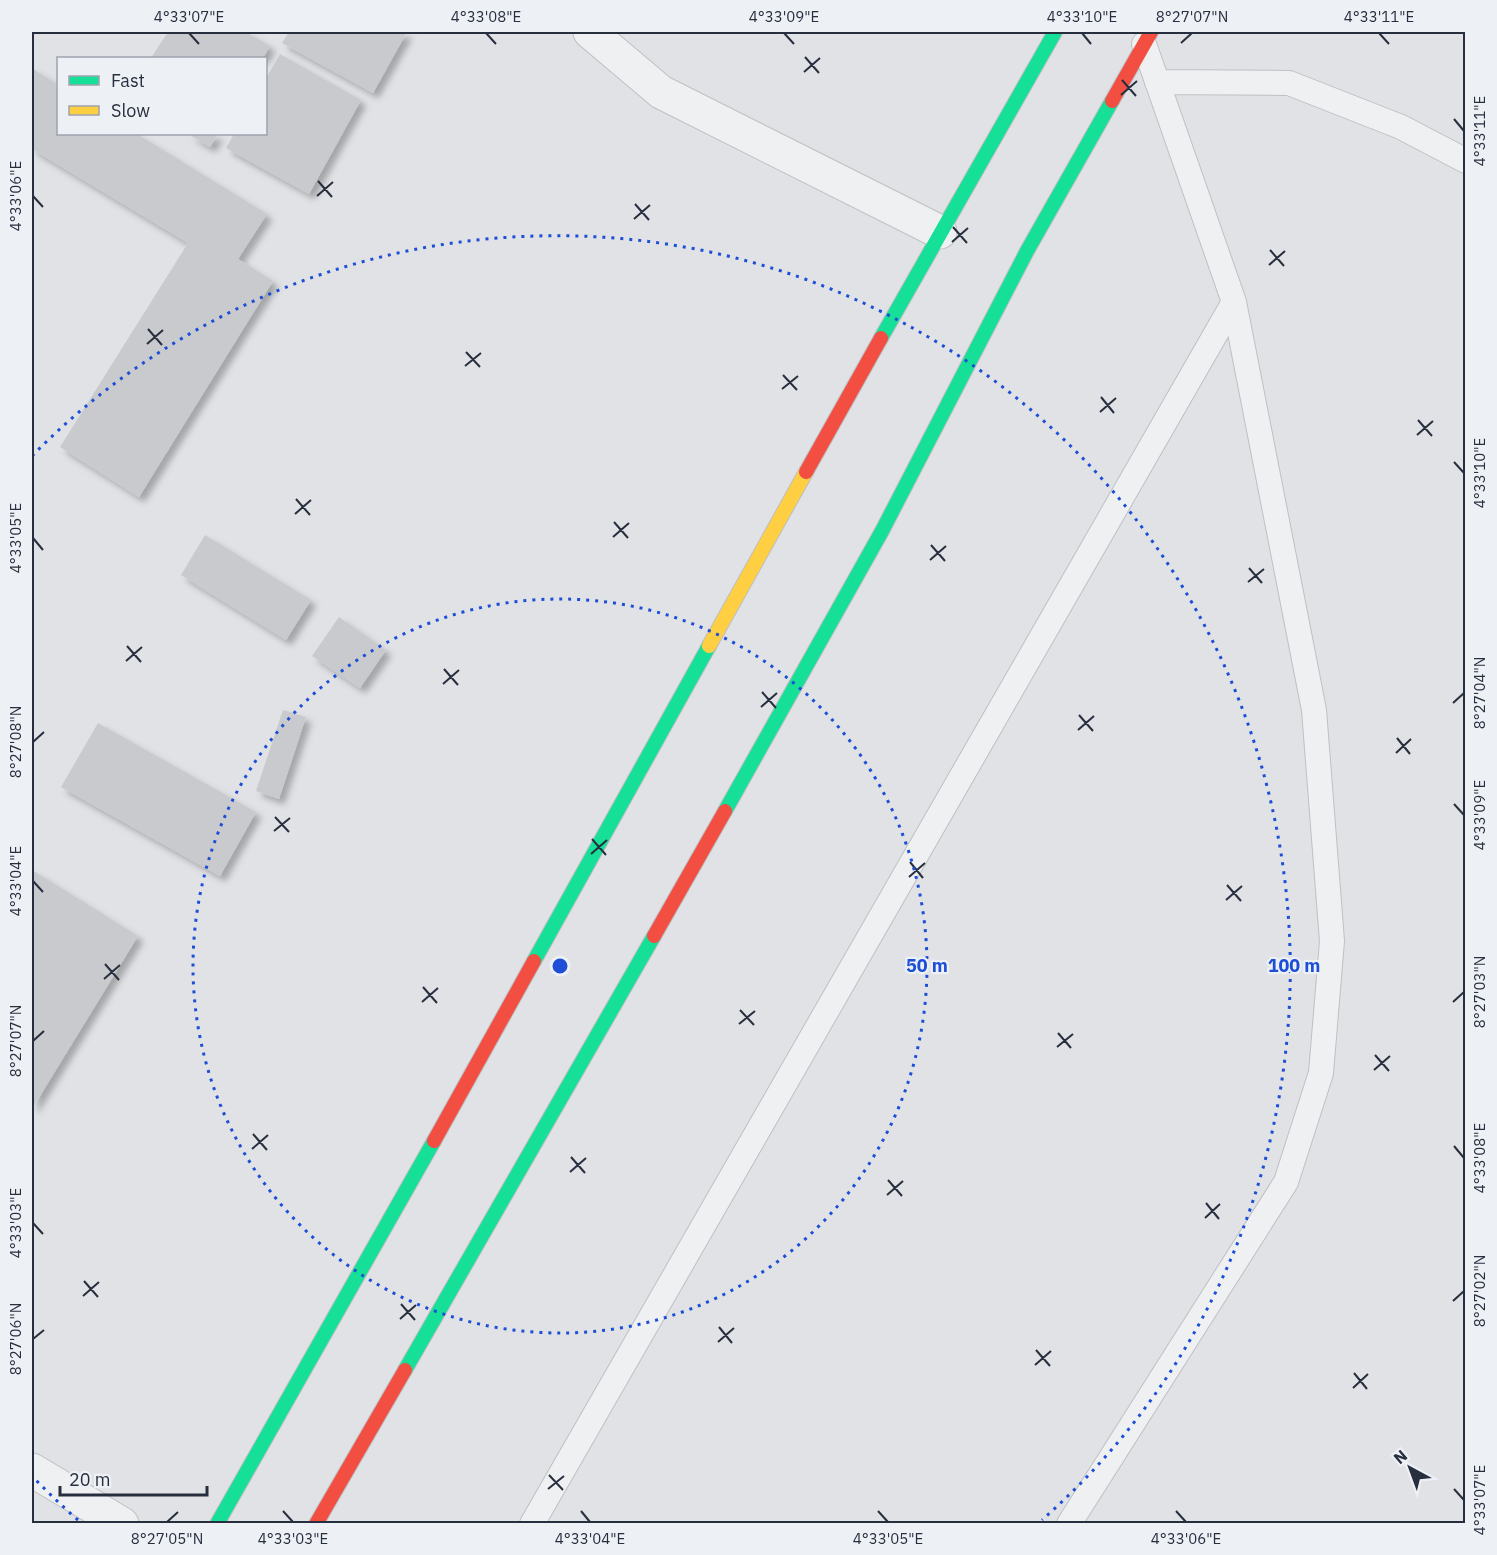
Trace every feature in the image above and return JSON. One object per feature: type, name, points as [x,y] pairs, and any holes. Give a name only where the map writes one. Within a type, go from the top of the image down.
[{"type":"main road","points":[[217,1524],[596,854],[940,232],[1055,32]]},
{"type":"main road","points":[[316,1524],[702,854],[882,531],[1027,251],[1148,38]]},
{"type":"street","points":[[590,32],[661,92],[940,232]]},
{"type":"street","points":[[32,1470],[122,1524]]},
{"type":"lane","points":[[1069,1524],[1286,1182],[1321,1073],[1332,941],[1314,710],[1234,302],[1157,82],[1148,38]]},
{"type":"lane","points":[[1157,82],[1289,83],[1401,127],[1466,161]]},
{"type":"lane","points":[[532,1524],[1234,302]]},
{"type":"building","points":[[168,32],[246,32],[270,46],[264,57],[152,57]]},
{"type":"building","points":[[289,32],[407,32],[373,93],[282,43]]},
{"type":"building","points":[[280,54],[361,100],[309,194],[226,148],[233,135],[267,135],[267,76]]},
{"type":"building","points":[[32,68],[57,84],[57,135],[139,135],[267,214],[238,259],[273,281],[139,497],[60,447],[188,243],[32,149]]},
{"type":"building","points":[[190,135],[217,135],[210,147]]},
{"type":"building","points":[[205,535],[311,600],[286,640],[181,575]]},
{"type":"building","points":[[339,617],[386,650],[360,688],[312,656]]},
{"type":"building","points":[[283,710],[306,717],[279,799],[256,791]]},
{"type":"building","points":[[98,723],[256,812],[220,876],[61,787]]},
{"type":"building","points":[[32,870],[138,936],[32,1109]]},
{"type":"traffic: fast","points":[[881,338],[1055,32]]},
{"type":"traffic: fast","points":[[725,811],[882,531],[1027,251],[1112,101]]},
{"type":"traffic: fast","points":[[534,961],[709,646]]},
{"type":"traffic: fast","points":[[405,1370],[654,936]]},
{"type":"traffic: fast","points":[[217,1524],[434,1141]]},
{"type":"traffic: slow","points":[[709,646],[806,472]]},
{"type":"traffic: jam","points":[[1112,101],[1151,32]]},
{"type":"traffic: jam","points":[[806,472],[881,338]]},
{"type":"traffic: jam","points":[[654,936],[725,811]]},
{"type":"traffic: jam","points":[[434,1141],[534,961]]},
{"type":"traffic: jam","points":[[316,1524],[405,1370]]}]
